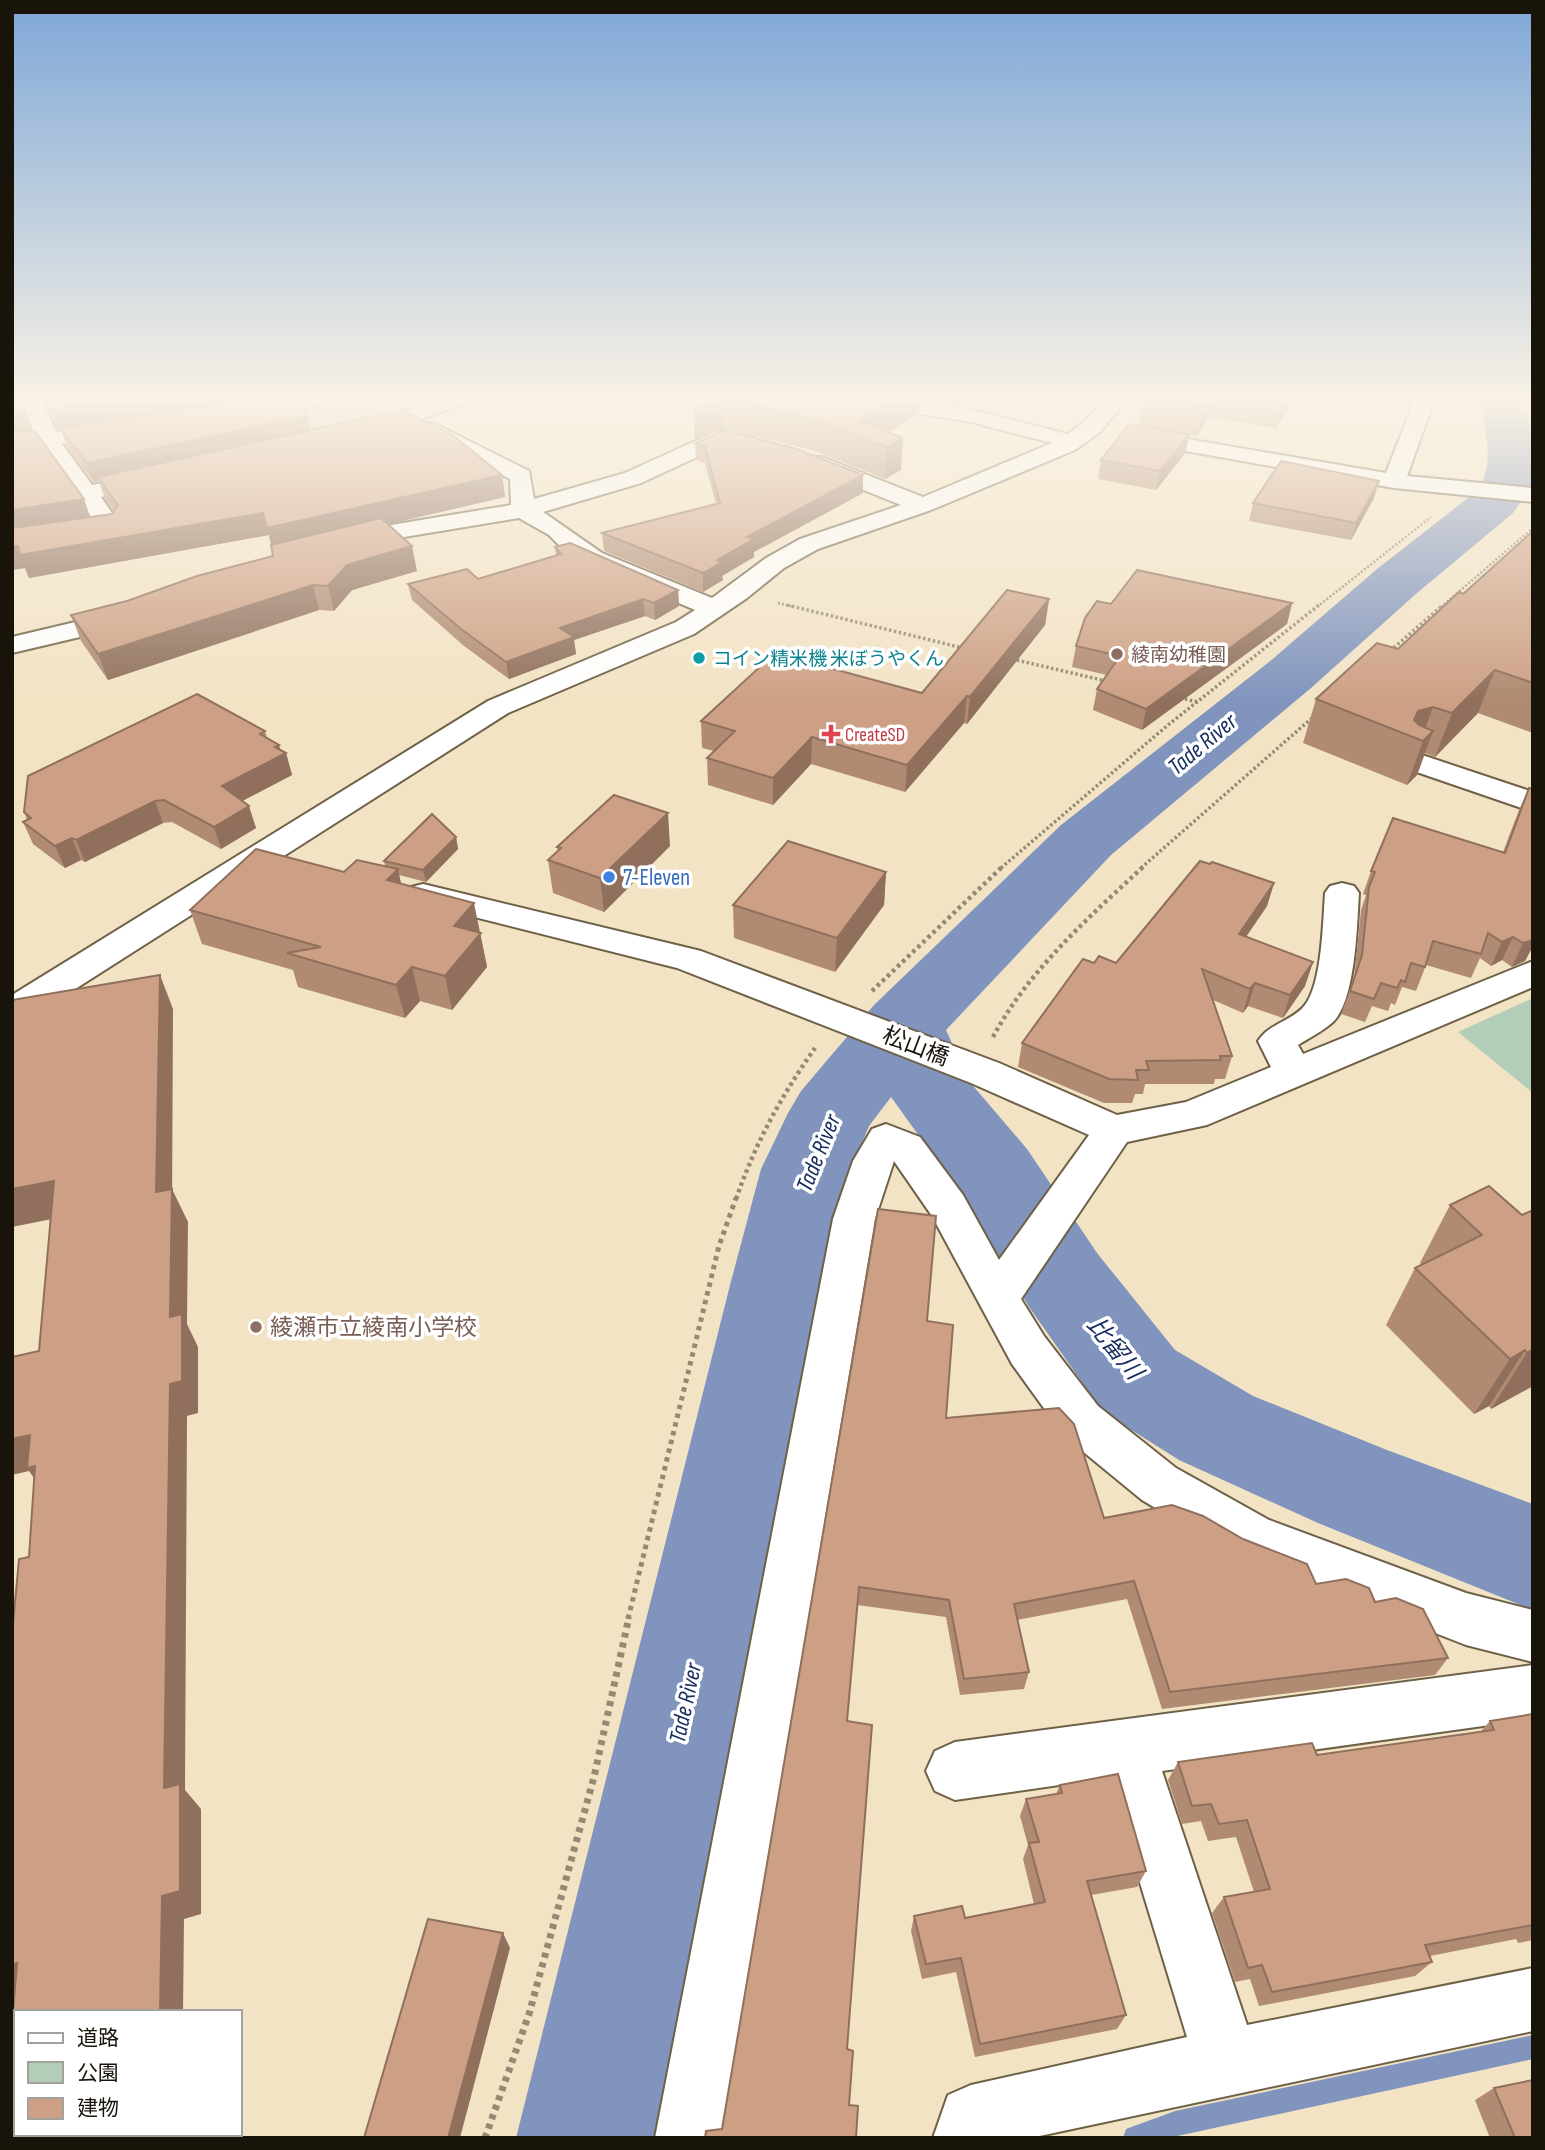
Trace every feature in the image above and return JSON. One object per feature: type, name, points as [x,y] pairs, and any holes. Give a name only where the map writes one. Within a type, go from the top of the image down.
[{"type":"street","points":[[86,532],[111,528],[91,500]]},
{"type":"street","points":[[522,500],[523,510]]},
{"type":"street","points":[[317,550],[379,534],[423,517],[523,510],[556,500]]},
{"type":"street","points":[[911,500],[923,505]]},
{"type":"street","points":[[12,1012],[498,707],[668,636],[726,601],[775,563],[810,544],[934,500]]},
{"type":"street","points":[[523,510],[557,530],[578,551],[593,558],[726,601]]},
{"type":"street","points":[[12,645],[65,635],[150,610]]},
{"type":"street","points":[[1416,762],[1533,803]]},
{"type":"street","points":[[264,855],[302,865]]},
{"type":"street","name":"松山橋","points":[[397,888],[688,959],[990,1075],[1115,1130]]},
{"type":"street","points":[[1294,1075],[1277,1041],[1321,1012],[1338,961],[1342,893]]},
{"type":"street","points":[[1002,1293],[1115,1130],[1193,1115],[1533,973]]},
{"type":"street","points":[[688,2138],[854,1219],[873,1161],[886,1139],[906,1147],[948,1206],[1002,1293],[1034,1359],[1081,1421],[1159,1484],[1253,1538],[1466,1619],[1533,1636]]},
{"type":"street","points":[[955,1771],[1127,1750],[1533,1692]]},
{"type":"street","points":[[1127,1750],[1227,2061]]},
{"type":"street","points":[[967,2138],[971,2118],[1227,2061],[1533,1999]]},
{"type":"path","points":[[1387,654],[1533,528]]},
{"type":"path","points":[[726,601],[969,649]]},
{"type":"path","points":[[1007,658],[1111,682]]},
{"type":"path","points":[[1176,697],[1199,702]]},
{"type":"path","points":[[990,1075],[993,1038],[1001,1019],[1055,954],[1138,869],[1314,716]]},
{"type":"green space","points":[[1533,998],[1533,1093],[1458,1032]]},
{"type":"building","points":[[12,500],[75,500],[12,510]]},
{"type":"building","points":[[115,500],[390,500],[267,528],[263,513],[20,555],[18,546],[12,546],[12,528],[112,514],[118,505]]},
{"type":"building","points":[[719,500],[816,500],[747,537],[754,539],[717,560],[722,562],[703,573],[602,533],[720,503]]},
{"type":"building","points":[[1255,500],[1368,500],[1356,523],[1253,503]]},
{"type":"building","points":[[381,518],[412,546],[347,565],[328,586],[313,585],[98,654],[71,615],[127,601],[197,576],[273,556],[271,545]]},
{"type":"building","points":[[1533,531],[1533,683],[1495,670],[1452,713],[1433,707],[1418,711],[1414,720],[1433,731],[1423,741],[1316,699],[1377,643],[1398,649],[1459,592],[1463,594]]},
{"type":"building","points":[[570,543],[678,590],[654,603],[643,599],[560,628],[574,637],[506,662],[461,629],[408,584],[467,569],[478,579],[561,554],[555,547]]},
{"type":"building","points":[[1137,570],[1292,603],[1146,709],[1097,689],[1120,656],[1076,646],[1085,618],[1097,601],[1111,604]]},
{"type":"building","points":[[1007,590],[1049,599],[970,697],[967,696],[907,765],[812,737],[773,778],[707,758],[735,731],[701,721],[775,653],[922,693]]},
{"type":"building","points":[[197,694],[265,731],[260,734],[279,745],[275,747],[286,753],[222,786],[249,806],[214,827],[164,800],[155,801],[76,840],[72,838],[55,846],[23,822],[31,818],[24,812],[28,776]]},
{"type":"building","points":[[1529,788],[1533,789],[1533,940],[1523,943],[1513,937],[1502,942],[1488,933],[1481,954],[1433,941],[1425,967],[1411,963],[1405,982],[1401,980],[1397,988],[1381,983],[1374,999],[1350,991],[1362,955],[1369,887],[1375,872],[1371,871],[1393,818],[1505,853]]},
{"type":"building","points":[[614,795],[668,813],[600,878],[548,860],[561,848],[557,847]]},
{"type":"building","points":[[432,814],[456,837],[423,870],[384,861]]},
{"type":"building","points":[[788,841],[886,872],[837,938],[733,905]]},
{"type":"building","points":[[256,849],[344,872],[357,860],[398,869],[387,880],[474,903],[454,926],[481,933],[445,976],[412,967],[396,985],[287,953],[321,947],[190,910]]},
{"type":"building","points":[[1200,861],[1210,864],[1212,862],[1274,883],[1239,934],[1313,962],[1290,995],[1255,983],[1250,989],[1202,969],[1232,1056],[1220,1056],[1221,1060],[1146,1061],[1149,1070],[1136,1070],[1138,1080],[1109,1079],[1022,1043],[1083,959],[1094,963],[1099,956],[1116,963]]},
{"type":"building","points":[[160,975],[156,1192],[172,1189],[170,1317],[182,1314],[182,1381],[170,1384],[164,1788],[180,1784],[180,1891],[162,1896],[160,2010],[14,2010],[12,2133],[12,2023],[17,1963],[12,1965],[12,1635],[19,1559],[29,1557],[35,1466],[27,1468],[30,1435],[12,1439],[12,1357],[39,1351],[54,1181],[12,1189],[12,1000]]},
{"type":"building","points":[[1489,1186],[1522,1215],[1533,1210],[1533,1350],[1527,1353],[1525,1350],[1510,1359],[1415,1268],[1482,1235],[1450,1205]]},
{"type":"building","points":[[878,1209],[936,1216],[927,1321],[953,1325],[946,1418],[1059,1408],[1074,1424],[1104,1518],[1172,1505],[1203,1516],[1243,1539],[1307,1564],[1316,1584],[1346,1579],[1369,1588],[1375,1602],[1396,1598],[1423,1609],[1448,1658],[1170,1692],[1134,1581],[1014,1604],[1029,1672],[964,1679],[949,1600],[859,1587],[847,1721],[872,1725],[847,2049],[853,2051],[849,2105],[858,2106],[856,2138],[705,2138],[706,2131],[722,2129]]},
{"type":"building","points":[[1533,1714],[1533,1925],[1425,1945],[1432,1962],[1272,1992],[1262,1965],[1248,1968],[1224,1897],[1270,1889],[1247,1820],[1219,1824],[1211,1804],[1192,1806],[1178,1762],[1312,1743],[1317,1755],[1494,1730],[1490,1721]]},
{"type":"building","points":[[1118,1774],[1146,1871],[1087,1881],[1126,2015],[980,2044],[961,1958],[926,1964],[914,1916],[962,1906],[965,1918],[1045,1902],[1029,1843],[1039,1842],[1026,1799],[1062,1793],[1060,1785]]},
{"type":"building","points":[[428,1919],[503,1933],[448,2138],[364,2138]]},
{"type":"building","points":[[1533,2080],[1533,2138],[1515,2138],[1494,2088]]},
{"type":"waterway","name":"Tade River","points":[[903,1025],[1086,840],[1290,675],[1397,581],[1496,500]]},
{"type":"waterway","name":"Tade River","points":[[589,2138],[806,1169],[831,1113],[903,1025]]},
{"type":"waterway","name":"比留川","points":[[903,1025],[933,1096],[995,1173],[1063,1280],[1139,1381],[1216,1428],[1356,1488],[1533,1557]]},
{"type":"waterway","points":[[1135,2138],[1175,2123],[1533,2047]]},
{"type":"place","name":"綾南幼稚園","points":[[1117,654]]},
{"type":"place","name":"コイン精米機 米ぼうやくん","points":[[699,658]]},
{"type":"place","name":"CreateSD","points":[[831,734]]},
{"type":"place","name":"7-Eleven","points":[[609,877]]},
{"type":"place","name":"綾瀬市立綾南小学校","points":[[256,1327]]}]
